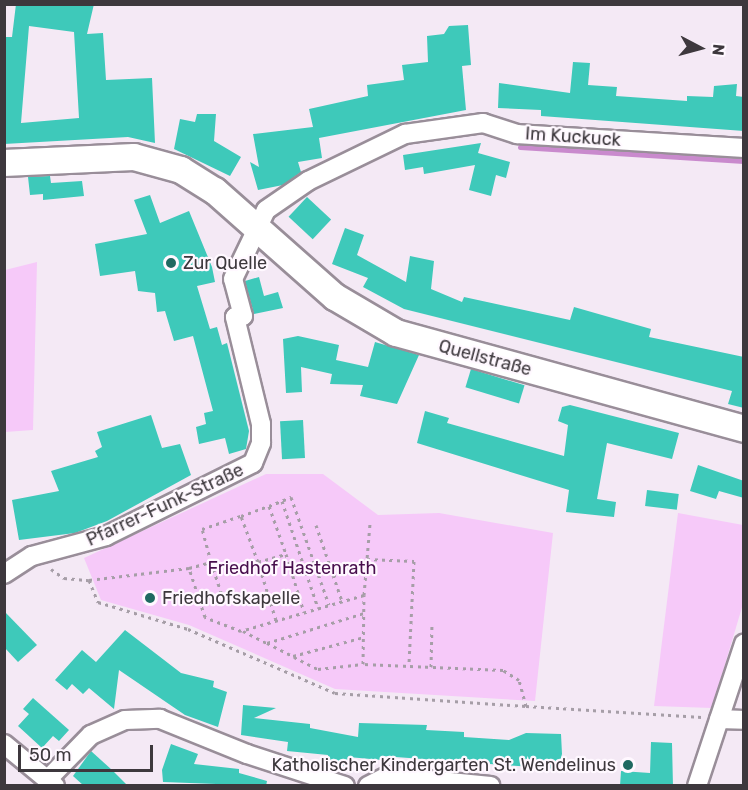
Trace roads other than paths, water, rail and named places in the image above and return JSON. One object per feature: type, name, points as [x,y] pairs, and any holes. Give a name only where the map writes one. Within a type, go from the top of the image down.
[{"type":"main road","name":"Quellstraße","points":[[4,163],[134,157],[181,170],[215,191],[335,297],[396,333],[744,429]]},
{"type":"street","name":"Im Kuckuck","points":[[256,228],[266,210],[308,181],[405,134],[483,123],[517,134],[744,148]]},
{"type":"street","name":"Pfarrer-Funk-Straße","points":[[4,574],[32,556],[106,536],[253,464],[261,443],[261,424],[235,317],[243,316],[233,279],[256,228]]},
{"type":"street","points":[[697,786],[744,644]]},
{"type":"street","points":[[719,718],[744,720]]},
{"type":"street","points":[[4,744],[51,782],[91,735],[126,720],[160,719],[247,754],[345,786]]},
{"type":"street","points":[[368,786],[388,776],[491,786]]},
{"type":"waterway","points":[[520,147],[744,161]]},
{"type":"place","name":"Zur Quelle","points":[[171,263]]},
{"type":"place","name":"Friedhofskapelle","points":[[150,598]]},
{"type":"place","name":"Katholischer Kindergarten St. Wendelinus","points":[[628,765]]},
{"type":"park label","name":"Friedhof Hastenrath","points":[[292,568]]}]
